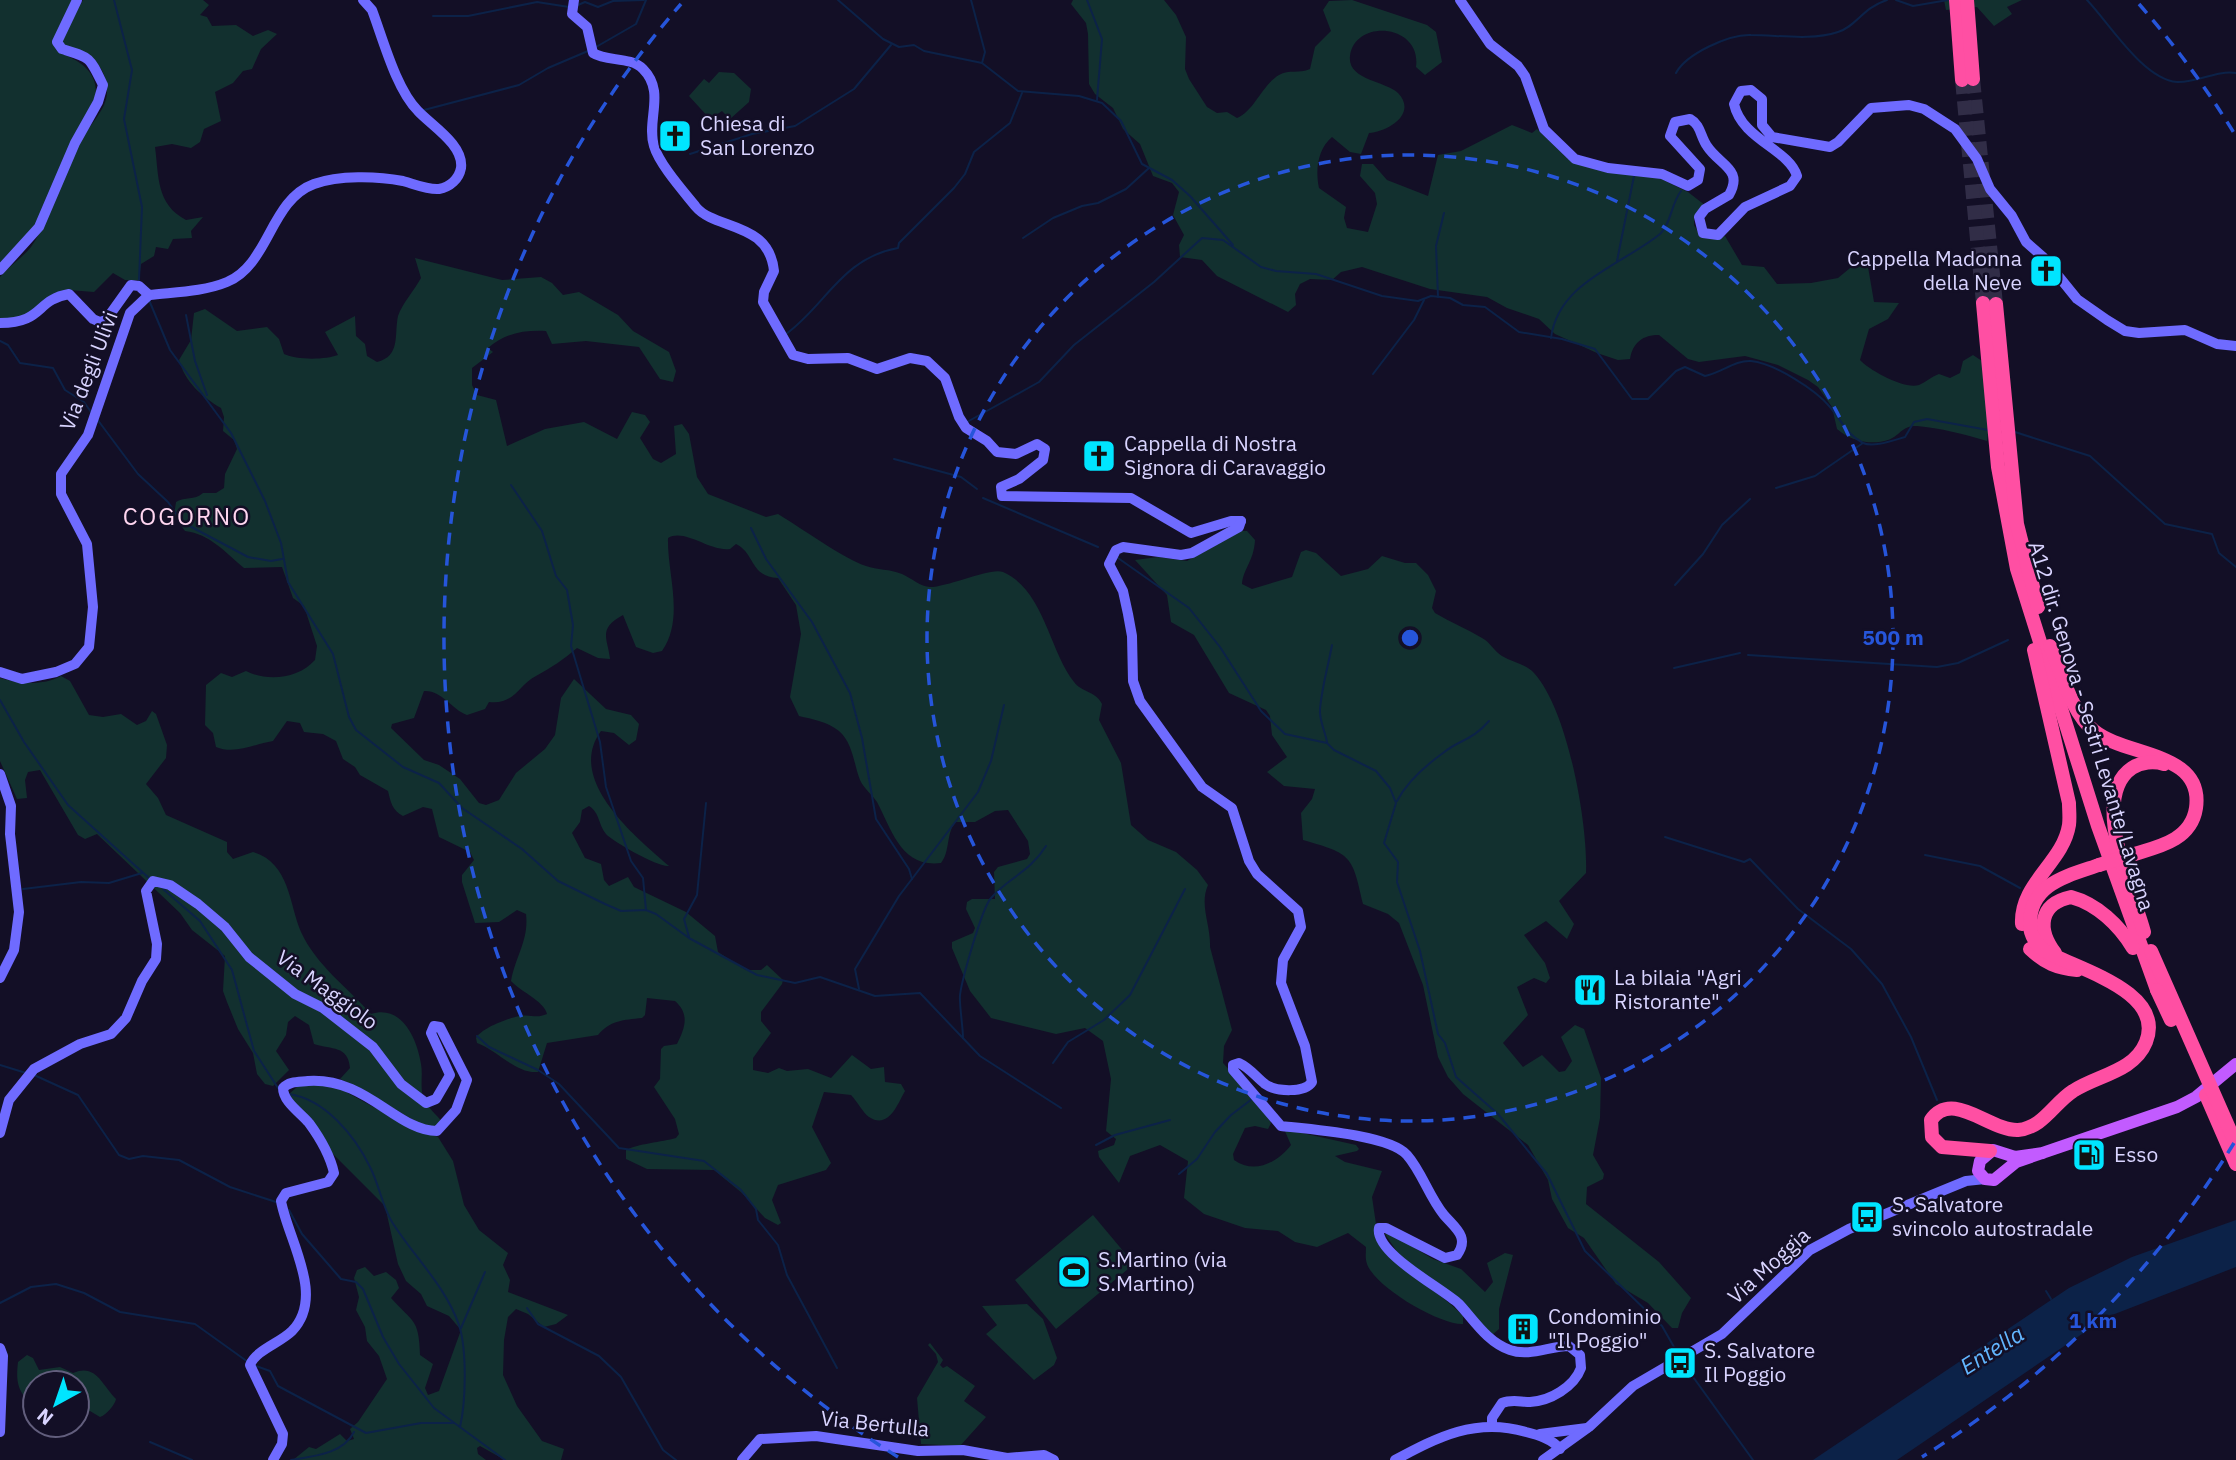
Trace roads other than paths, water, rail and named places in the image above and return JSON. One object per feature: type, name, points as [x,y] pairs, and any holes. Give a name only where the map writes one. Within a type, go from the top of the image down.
[{"type":"highway","points":[[1956,0],[1964,19]]},
{"type":"highway","points":[[1967,0],[1964,19],[1968,80]]},
{"type":"highway","name":"A12 dir. Genova - Sestri Levante/Lavagna","points":[[1990,304],[1995,351],[1998,467],[2026,594],[2102,839],[2156,987]]},
{"type":"highway","points":[[1990,1151],[1942,1147],[1932,1137],[1930,1123],[1939,1110],[1958,1109],[2005,1128],[2028,1128],[2037,1124],[2073,1091],[2133,1060],[2147,1041],[2147,1019],[2138,1000],[2123,988],[2043,951],[2033,938],[2031,915],[2035,901],[2049,884],[2169,843],[2180,836],[2191,826],[2196,796],[2194,784],[2175,764],[2123,746],[2094,731],[2077,710],[2050,646],[2032,613]]},
{"type":"highway","points":[[2032,613],[2069,814],[2064,840],[2025,897],[2021,913],[2022,930],[2029,947],[2042,960],[2057,968],[2088,971]]},
{"type":"highway","points":[[2050,646],[2151,951],[2236,1144]]},
{"type":"highway","points":[[2144,932],[2113,828],[2114,793],[2119,782],[2135,766],[2158,762],[2185,776],[2196,796]]},
{"type":"highway","points":[[2058,956],[2042,932],[2043,917],[2049,906],[2059,900],[2071,897],[2083,900],[2124,934],[2156,987],[2236,1164]]},
{"type":"highway","points":[[1960,1150],[1978,1166]]},
{"type":"main road","name":"Via Moggia","points":[[1985,1179],[1996,1179],[2007,1168],[2043,1153],[2177,1107],[2196,1097],[2236,1064]]},
{"type":"main road","name":"Via Moggia","points":[[1978,1166],[1990,1151],[1998,1150],[2015,1157],[2043,1153]]},
{"type":"main road","points":[[2005,1154],[2007,1168]]},
{"type":"main road","points":[[1978,1166],[1985,1179]]},
{"type":"street","points":[[0,270],[40,227],[75,143],[98,102],[103,85],[92,63],[83,54],[62,49],[57,42],[77,0]]},
{"type":"street","points":[[0,323],[18,323],[37,316],[54,297],[69,294],[93,319],[100,322],[106,320],[131,285],[139,286],[149,295],[206,288],[239,275],[250,265],[287,207],[313,184],[380,177],[440,189],[455,181],[461,165],[456,149],[415,109],[406,94],[372,10],[363,0]]},
{"type":"street","points":[[574,0],[572,14],[587,27],[593,53],[635,63],[648,76],[657,107],[654,145],[670,173],[703,214],[743,228],[759,243],[774,265],[773,277],[764,292],[762,302],[793,355],[808,359],[848,358],[877,369],[910,358],[927,360],[945,377],[959,417],[966,428],[987,441],[997,452],[1016,454],[1034,445],[1043,446],[1046,454],[1043,460],[1019,479],[1001,487],[1002,496],[1131,498],[1191,533],[1231,521],[1241,521],[1239,527],[1192,553],[1181,555],[1123,547],[1116,550],[1109,564],[1123,591],[1132,636],[1133,681],[1140,701],[1202,787],[1233,808],[1250,861],[1257,874],[1293,905],[1300,920],[1299,935],[1283,960],[1281,983],[1304,1046],[1311,1084],[1304,1088],[1278,1089],[1266,1085],[1239,1063],[1234,1064],[1233,1070],[1281,1126],[1384,1142],[1406,1154],[1436,1205],[1461,1233],[1463,1243],[1457,1255],[1445,1258],[1386,1228],[1378,1228],[1379,1236],[1393,1253],[1448,1295],[1469,1319],[1503,1347],[1514,1352],[1569,1346],[1580,1355],[1581,1368],[1567,1386],[1550,1397],[1532,1402],[1502,1403],[1492,1418],[1492,1425]]},
{"type":"street","points":[[1460,0],[1490,44],[1518,66],[1525,76],[1544,129],[1576,159],[1608,168],[1662,174],[1688,186],[1698,180],[1700,169],[1670,136],[1675,122],[1690,119],[1697,123],[1705,144],[1731,168],[1735,178],[1729,195],[1705,209],[1699,217],[1703,233],[1718,235],[1745,207],[1790,186],[1797,176],[1787,160],[1765,146],[1739,115],[1734,104],[1741,91],[1751,90],[1762,99],[1762,125],[1772,137],[1830,147],[1871,108],[1909,105],[1924,109],[1955,129],[1977,159],[1990,189],[2012,216],[2026,242],[2043,257],[2077,299],[2125,331],[2185,330],[2217,344],[2236,346]]},
{"type":"street","name":"Via degli Ulivi","points":[[0,672],[22,679],[56,672],[75,664],[89,646],[93,607],[87,544],[61,494],[61,474],[88,436],[130,313],[149,295]]},
{"type":"street","points":[[0,774],[11,806],[10,834],[19,912],[14,950],[0,978]]},
{"type":"street","name":"Via Maggiolo","points":[[0,1133],[9,1100],[34,1069],[80,1044],[111,1034],[126,1018],[156,959],[157,944],[146,891],[153,881],[170,885],[198,904],[225,927],[249,957],[295,994],[323,1008],[373,1047],[401,1084],[426,1102],[436,1099],[450,1075],[431,1033],[433,1026],[440,1027],[467,1080],[456,1110],[437,1131],[406,1120],[363,1093],[335,1082],[290,1083],[283,1088],[284,1095],[309,1124],[327,1152],[334,1173],[328,1182],[286,1194],[281,1201],[304,1276],[306,1294],[303,1313],[294,1329],[254,1357],[250,1365],[283,1434],[273,1460]]},
{"type":"street","name":"Via Moggia","points":[[1966,1181],[1978,1166]]},
{"type":"street","name":"Via Moggia","points":[[1544,1460],[1589,1427],[1633,1386],[1722,1334],[1790,1267],[1819,1244],[1849,1228],[1966,1181],[1985,1179]]},
{"type":"street","points":[[0,1348],[3,1356],[1,1430]]},
{"type":"street","points":[[1395,1460],[1454,1431],[1492,1425],[1534,1434],[1564,1446]]},
{"type":"street","points":[[1534,1434],[1589,1427]]},
{"type":"street","points":[[1560,1432],[1564,1446]]},
{"type":"street","name":"Via Bertulla","points":[[742,1460],[760,1439],[816,1436],[918,1451],[963,1450],[1007,1458],[1044,1455],[1054,1460]]},
{"type":"water","name":"Entella","points":[[2236,1220],[2236,1267],[2107,1317],[1897,1460],[1813,1460],[2069,1288],[2132,1257]]},
{"type":"waterway","points":[[114,0],[132,70],[124,119],[142,207],[139,280]]},
{"type":"waterway","points":[[578,5],[585,2],[598,7],[613,1],[644,0]]},
{"type":"waterway","points":[[596,47],[636,24],[646,0]]},
{"type":"waterway","points":[[838,0],[883,39],[899,47],[914,45],[924,51],[982,63],[1018,91],[1079,96],[1102,103],[1121,121],[1142,164],[1172,180],[1190,196],[1233,245]]},
{"type":"waterway","points":[[971,0],[985,52],[982,63]]},
{"type":"waterway","points":[[1087,0],[1102,39],[1097,100]]},
{"type":"waterway","points":[[1676,73],[1698,52],[1731,38],[1751,35],[1827,35],[1845,29],[1878,3],[1887,0]]},
{"type":"waterway","points":[[1896,0],[1913,6],[1948,0]]},
{"type":"waterway","points":[[2087,0],[2128,49],[2164,79],[2184,82],[2221,73],[2236,73]]},
{"type":"waterway","points":[[433,16],[468,16],[537,2],[569,7]]},
{"type":"waterway","points":[[690,154],[752,134],[795,126],[854,89],[891,45]]},
{"type":"waterway","points":[[424,110],[519,85],[548,68],[588,51]]},
{"type":"waterway","points":[[786,334],[848,272],[879,253],[898,248],[899,243],[954,188],[965,174],[974,152],[1010,123],[1022,93]]},
{"type":"waterway","points":[[1023,238],[1053,218],[1082,206],[1098,203],[1126,189],[1149,168]]},
{"type":"waterway","points":[[1617,261],[1634,176]]},
{"type":"waterway","points":[[1551,338],[1556,319],[1566,302],[1579,289],[1664,230],[1681,191]]},
{"type":"waterway","points":[[1438,297],[1436,246],[1444,213]]},
{"type":"waterway","points":[[967,422],[1039,382],[1074,345],[1154,282],[1202,238],[1223,240],[1261,267],[1276,271],[1316,274],[1382,296],[1418,301],[1431,296],[1450,298],[1463,305],[1485,307],[1519,332],[1562,339],[1595,349],[1632,399],[1648,399],[1676,371],[1685,367],[1705,376],[1739,362],[1751,361],[1782,372],[1805,386],[1824,400],[1852,436],[1863,443],[1872,445],[1905,437],[1914,422],[1927,419],[1988,430]]},
{"type":"waterway","points":[[149,300],[170,350],[231,433],[265,501],[281,543],[288,582],[333,654],[349,717],[356,730],[403,767],[439,783],[462,808],[522,849],[558,881],[621,911],[646,910],[656,914],[689,938],[757,975],[795,983],[820,977],[875,996],[920,993],[980,1056],[1061,1108]]},
{"type":"waterway","points":[[1373,374],[1414,320],[1424,300]]},
{"type":"waterway","points":[[186,315],[195,361],[207,395]]},
{"type":"waterway","points":[[0,341],[8,345],[20,363],[53,368],[65,390],[84,402],[91,412]]},
{"type":"waterway","points":[[97,419],[138,474],[168,502],[182,522],[248,557],[271,561],[282,559]]},
{"type":"waterway","points":[[2015,432],[2090,456],[2165,524],[2212,534],[2219,553],[2236,567]]},
{"type":"waterway","points":[[1776,488],[1815,476],[1863,443]]},
{"type":"waterway","points":[[894,459],[961,477],[977,489]]},
{"type":"waterway","points":[[511,485],[542,531],[556,576],[567,590],[573,625],[571,646],[600,742],[606,787],[631,861],[643,878],[646,910]]},
{"type":"waterway","points":[[983,498],[1098,547]]},
{"type":"waterway","points":[[1675,585],[1703,554],[1722,525],[1750,499]]},
{"type":"waterway","points":[[751,528],[766,559],[812,622],[850,693],[862,738],[876,819],[909,869],[912,879]]},
{"type":"waterway","points":[[1118,558],[1189,608],[1220,647],[1261,711],[1285,734],[1327,743],[1334,750],[1376,771],[1390,788],[1396,803],[1384,843],[1398,862],[1397,882],[1420,951],[1438,1034],[1445,1043],[1456,1077],[1498,1114],[1547,1174],[1585,1251],[1662,1326],[1678,1354]]},
{"type":"waterway","points":[[1748,655],[1937,667],[1958,663],[2008,640]]},
{"type":"waterway","points":[[1327,742],[1320,709],[1332,645]]},
{"type":"waterway","points":[[1674,668],[1740,653]]},
{"type":"waterway","points":[[0,700],[24,742],[68,805],[150,879]]},
{"type":"waterway","points":[[859,989],[855,969],[899,896],[978,792],[991,761],[1004,705]]},
{"type":"waterway","points":[[1397,801],[1423,769],[1489,721]]},
{"type":"waterway","points":[[689,937],[684,919],[697,895],[706,803]]},
{"type":"waterway","points":[[1665,837],[1744,862],[1750,859],[1798,909],[1851,949],[1882,984],[1911,1037],[1937,1100]]},
{"type":"waterway","points":[[963,1038],[960,995],[964,974],[987,904],[998,891],[1033,863],[1046,846]]},
{"type":"waterway","points":[[1925,855],[1980,866],[2020,888]]},
{"type":"waterway","points":[[23,889],[81,882],[109,883],[142,873]]},
{"type":"waterway","points":[[163,889],[200,921],[232,970],[254,1051],[278,1088]]},
{"type":"waterway","points":[[1053,1063],[1068,1042],[1104,1020],[1130,995],[1185,889]]},
{"type":"waterway","points":[[477,1036],[489,1047],[538,1070],[559,1084],[619,1148],[704,1161],[741,1190],[756,1209],[758,1220],[778,1245],[787,1275],[837,1368]]},
{"type":"waterway","points":[[0,1065],[26,1073]]},
{"type":"waterway","points":[[34,1075],[78,1095],[119,1155],[129,1159],[143,1156],[179,1160],[230,1187],[276,1202]]},
{"type":"waterway","points":[[289,1094],[302,1097],[326,1111],[356,1143],[373,1174],[392,1222],[446,1297],[462,1335],[464,1390],[460,1427]]},
{"type":"waterway","points":[[1179,1174],[1197,1159],[1215,1132],[1231,1115],[1252,1099]]},
{"type":"waterway","points":[[1096,1145],[1115,1135],[1170,1120]]},
{"type":"waterway","points":[[289,1210],[302,1234],[341,1279],[356,1282],[363,1289],[383,1337],[399,1364],[434,1408],[505,1460]]},
{"type":"waterway","points":[[461,1328],[485,1272]]},
{"type":"waterway","points":[[0,1303],[31,1287],[56,1284],[84,1293],[120,1312],[195,1324],[248,1362]]},
{"type":"waterway","points":[[2046,1291],[2051,1299]]},
{"type":"waterway","points":[[527,1308],[538,1324],[599,1356],[621,1377],[663,1450],[676,1460]]},
{"type":"waterway","points":[[1683,1363],[1753,1460]]},
{"type":"waterway","points":[[256,1366],[270,1371],[278,1386],[366,1433],[421,1423],[453,1423]]},
{"type":"waterway","points":[[291,1460],[335,1449],[343,1445],[354,1432]]},
{"type":"waterway","points":[[150,1442],[192,1460]]},
{"type":"tunnel","points":[[1973,79],[1996,304]]},
{"type":"tunnel","points":[[1962,80],[1983,303]]},
{"type":"place","name":"Chiesa di San Lorenzo","points":[[675,136]]},
{"type":"place","name":"Cappella Madonna della Neve","points":[[2046,271]]},
{"type":"place","name":"Cappella di Nostra Signora di Caravaggio","points":[[1099,456]]},
{"type":"place","name":"La bilaia \"Agri Ristorante\"","points":[[1590,990]]},
{"type":"place","name":"Esso","points":[[2089,1155]]},
{"type":"place","name":"S. Salvatore svincolo autostradale","points":[[1867,1217]]},
{"type":"place","name":"S.Martino (via S.Martino)","points":[[1074,1272]]},
{"type":"place","name":"Condominio \"Il Poggio\"","points":[[1523,1329]]},
{"type":"place","name":"S. Salvatore Il Poggio","points":[[1680,1363]]},
{"type":"district","name":"COGORNO","points":[[187,517]]}]
